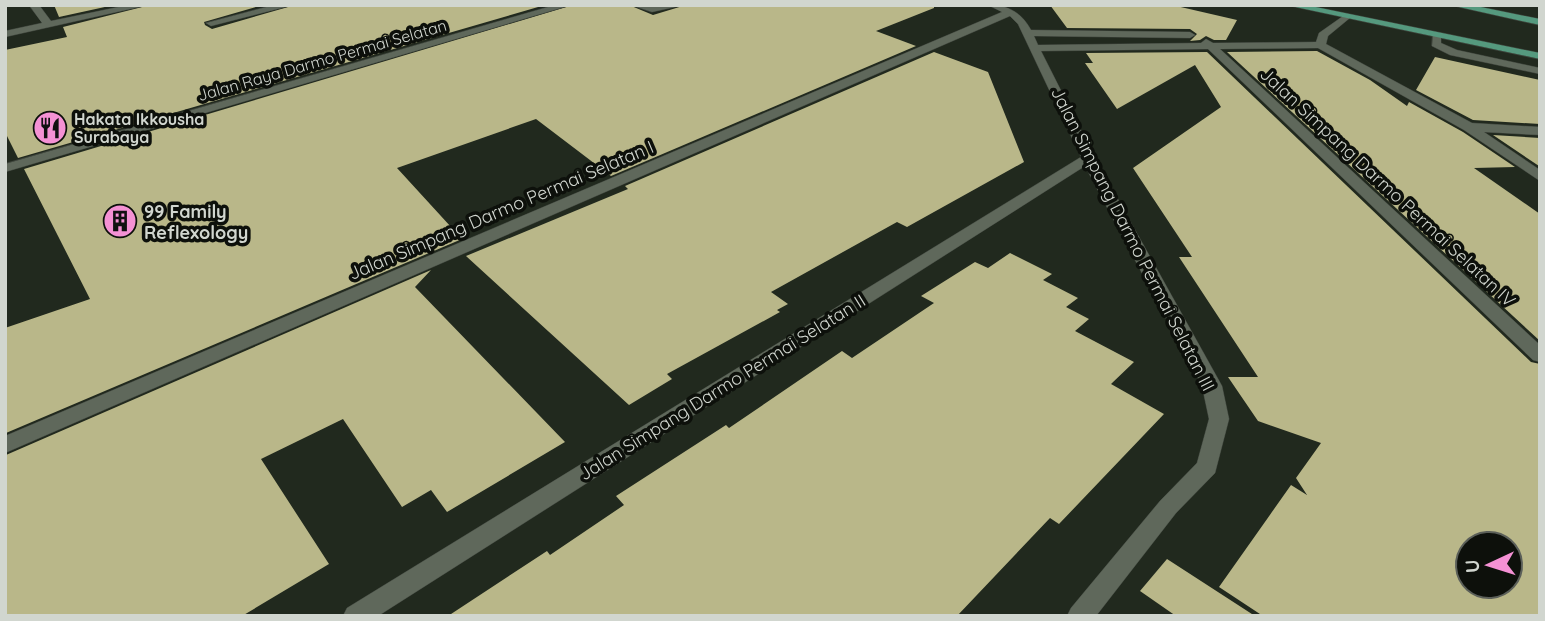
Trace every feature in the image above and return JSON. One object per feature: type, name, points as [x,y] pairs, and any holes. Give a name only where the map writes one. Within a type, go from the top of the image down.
[{"type":"main road","points":[[1291,5],[1540,56]]},
{"type":"main road","points":[[1455,5],[1540,22]]},
{"type":"street","points":[[34,5],[48,25]]},
{"type":"street","points":[[5,34],[143,5]]},
{"type":"street","points":[[211,23],[288,5]]},
{"type":"street","name":"Jalan Raya Darmo Permai Selatan","points":[[5,168],[566,5]]},
{"type":"street","points":[[636,5],[652,9],[679,5]]},
{"type":"street","points":[[993,5],[1011,12]]},
{"type":"street","name":"Jalan Simpang Darmo Permai Selatan III","points":[[1011,12],[1031,41],[1088,158],[1212,386],[1219,419],[1206,467],[1168,507],[1080,616]]},
{"type":"street","name":"Jalan Simpang Darmo Permai Selatan I","points":[[5,445],[1011,12]]},
{"type":"street","points":[[1031,41],[1210,46],[1322,40],[1346,17]]},
{"type":"street","points":[[1031,41],[1199,35],[1322,40],[1469,127],[1540,177]]},
{"type":"street","name":"Jalan Simpang Darmo Permai Selatan IV","points":[[1199,35],[1540,356]]},
{"type":"street","points":[[1437,35],[1436,44],[1454,53],[1540,71]]},
{"type":"street","points":[[1469,127],[1540,131]]},
{"type":"street","name":"Jalan Simpang Darmo Permai Selatan II","points":[[356,616],[1088,158]]},
{"type":"building","points":[[54,5],[114,5],[59,17]]},
{"type":"building","points":[[150,5],[263,5],[204,22],[212,29],[295,5],[545,5],[18,158],[5,132],[5,50],[67,37],[63,27]]},
{"type":"building","points":[[573,5],[629,5],[653,15],[686,5],[934,5],[934,8],[876,31],[916,46],[611,176],[536,119],[397,168],[462,239],[6,433],[5,328],[90,299],[24,169]]},
{"type":"building","points":[[1050,5],[1172,5],[1237,20],[1226,40],[1214,40],[1206,36],[1190,41],[1197,34],[1190,29],[1067,28]]},
{"type":"building","points":[[1317,51],[1370,80],[1407,106],[1409,102],[1463,132],[1515,167],[1474,168],[1540,214],[1540,341],[1227,52]]},
{"type":"building","points":[[934,52],[988,72],[1024,162],[907,227],[897,222],[771,292],[788,304],[777,310],[780,312],[667,374],[672,379],[629,405],[466,256],[628,189],[625,186]]},
{"type":"building","points":[[1207,52],[1531,362],[1540,364],[1540,616],[1263,616],[1219,587],[1291,485],[1307,495],[1296,478],[1321,443],[1258,421],[1228,377],[1258,377],[1179,257],[1192,257],[1133,168],[1221,107],[1195,65],[1117,109],[1085,63],[1093,63],[1086,53]]},
{"type":"building","points":[[1435,57],[1540,80],[1540,124],[1473,120],[1416,90]]},
{"type":"building","points":[[1493,135],[1540,138],[1540,166],[1539,166]]},
{"type":"building","points":[[1010,253],[1052,274],[1043,280],[1078,298],[1066,307],[1089,319],[1075,331],[1134,362],[1111,384],[1164,414],[1059,524],[1050,518],[957,616],[448,616],[547,551],[550,555],[624,505],[616,496],[726,425],[729,428],[842,351],[852,358],[934,303],[921,296],[975,262],[988,268]]},
{"type":"building","points":[[431,270],[415,287],[565,442],[447,512],[431,490],[402,507],[343,419],[261,459],[329,564],[242,616],[5,616],[6,455]]},
{"type":"building","points":[[1167,559],[1255,616],[1176,616],[1140,591]]},
{"type":"place","name":"Hakata Ikkousha Surabaya","points":[[50,128]]},
{"type":"place","name":"99 Family Reflexology","points":[[120,221]]}]
